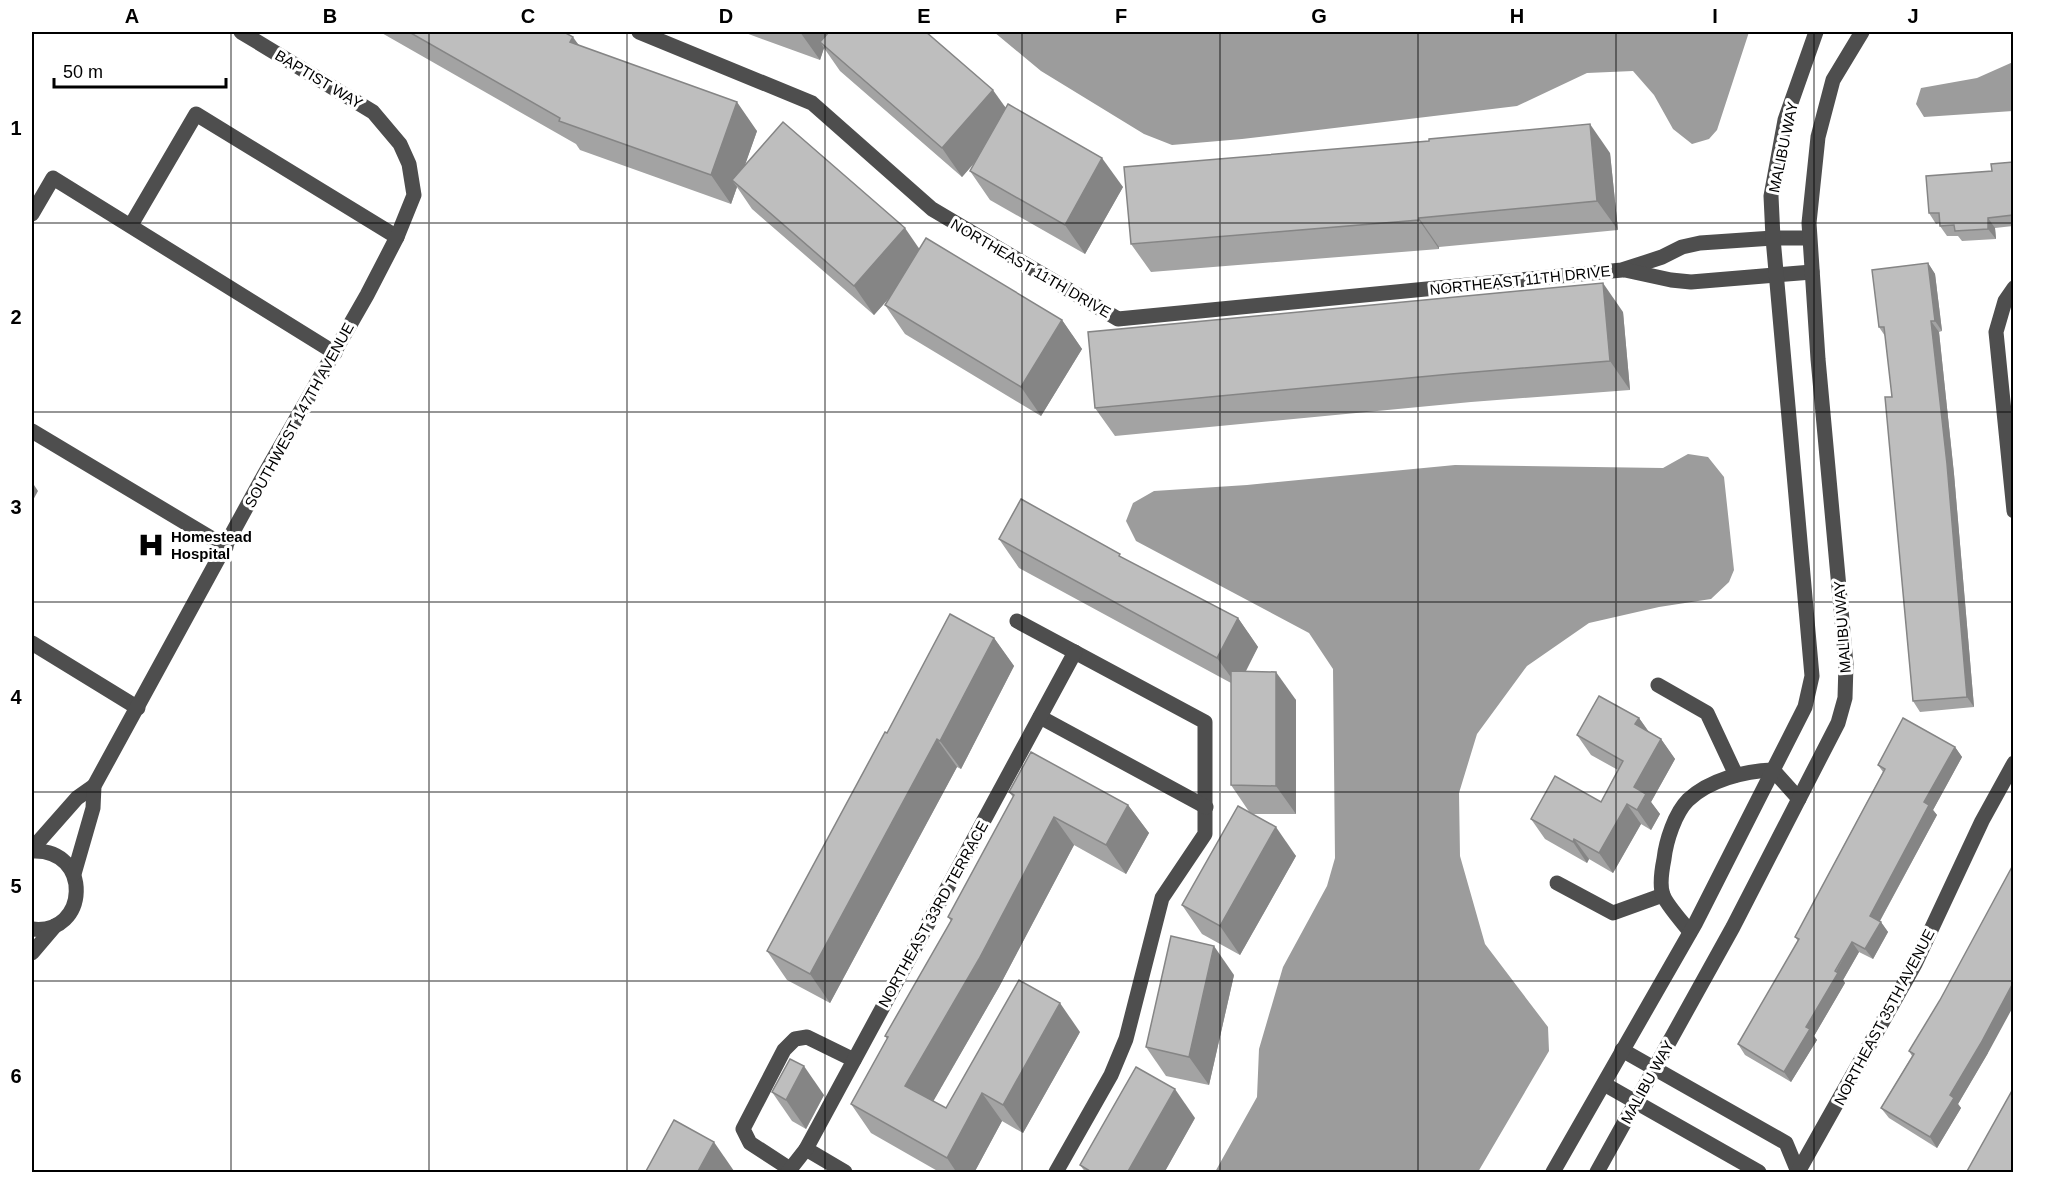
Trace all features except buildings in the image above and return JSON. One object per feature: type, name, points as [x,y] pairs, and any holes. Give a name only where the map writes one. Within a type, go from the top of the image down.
[{"type":"street","name":"BAPTIST WAY","points":[[241,32],[373,112],[400,144],[409,164]]},
{"type":"street","name":"NORTHEAST 11TH DRIVE","points":[[639,32],[812,103],[932,209],[1118,319],[1622,270],[1662,257],[1682,247],[1700,243],[1809,238]]},
{"type":"street","name":"MALIBU WAY","points":[[1553,1173],[1690,932],[1805,707],[1812,676],[1773,238],[1772,196],[1785,120],[1816,32]]},
{"type":"street","name":"MALIBU WAY","points":[[1597,1173],[1733,927],[1838,723],[1845,698],[1846,664],[1809,238],[1821,126],[1833,80],[1862,32]]},
{"type":"street","points":[[131,225],[196,114],[397,237]]},
{"type":"street","name":"SOUTHWEST 147TH AVENUE","points":[[32,850],[77,798],[94,786],[264,475],[335,353],[397,237],[414,195],[409,164]]},
{"type":"street","points":[[32,214],[53,178],[335,353]]},
{"type":"street","name":"NORTHEAST 11TH DRIVE","points":[[1622,270],[1691,282],[1812,272]]},
{"type":"street","points":[[2009,294],[1996,332],[2013,511]]},
{"type":"street","points":[[32,431],[226,547]]},
{"type":"street","points":[[1017,621],[1205,723],[1205,834],[1161,898],[1126,1039],[1111,1076],[1056,1173]]},
{"type":"street","points":[[32,643],[138,708]]},
{"type":"street","name":"NORTHEAST 33RD TERRACE","points":[[789,1171],[806,1149],[1075,652]]},
{"type":"street","points":[[1658,685],[1707,713],[1736,775]]},
{"type":"street","points":[[1040,717],[1206,807]]},
{"type":"street","name":"NORTHEAST 35TH AVENUE","points":[[1798,1173],[1915,964],[1982,821],[2013,763]]},
{"type":"street","points":[[1690,932],[1663,895],[1662,872],[1666,844],[1687,801],[1707,787],[1755,770],[1773,770],[1799,800]]},
{"type":"street","name":"SOUTHWEST 147TH AVENUE","points":[[55,926],[71,912],[75,902],[77,892],[74,874],[93,808],[94,786]]},
{"type":"street","points":[[32,850],[58,857],[74,874]]},
{"type":"street","points":[[1557,883],[1613,913],[1663,895]]},
{"type":"street","points":[[32,929],[46,929],[55,926]]},
{"type":"street","points":[[32,953],[55,926]]},
{"type":"street","points":[[789,1171],[750,1143],[743,1129],[784,1050],[795,1039],[807,1037],[854,1060]]},
{"type":"street","points":[[1622,1050],[1786,1143],[1798,1173]]},
{"type":"street","points":[[1604,1084],[1759,1173]]},
{"type":"street","points":[[806,1149],[845,1173]]},
{"type":"shaded area","points":[[994,32],[1749,32],[1717,130],[1709,139],[1692,144],[1673,129],[1654,95],[1633,71],[1587,73],[1517,106],[1242,139],[1172,145],[1144,134],[1041,71]]},
{"type":"shaded area","points":[[2013,62],[2013,111],[1924,117],[1916,104],[1921,88],[1977,78]]},
{"type":"shaded area","points":[[1688,454],[1708,457],[1724,477],[1734,570],[1729,582],[1711,599],[1659,607],[1589,623],[1527,666],[1477,734],[1459,793],[1460,856],[1485,944],[1548,1027],[1549,1051],[1478,1172],[1215,1172],[1257,1097],[1259,1049],[1283,967],[1327,886],[1335,858],[1333,669],[1309,633],[1136,541],[1126,521],[1133,503],[1154,491],[1247,485],[1455,465],[1663,468]]},
{"type":"place","name":"Homestead Hospital","points":[[151,545]]}]
